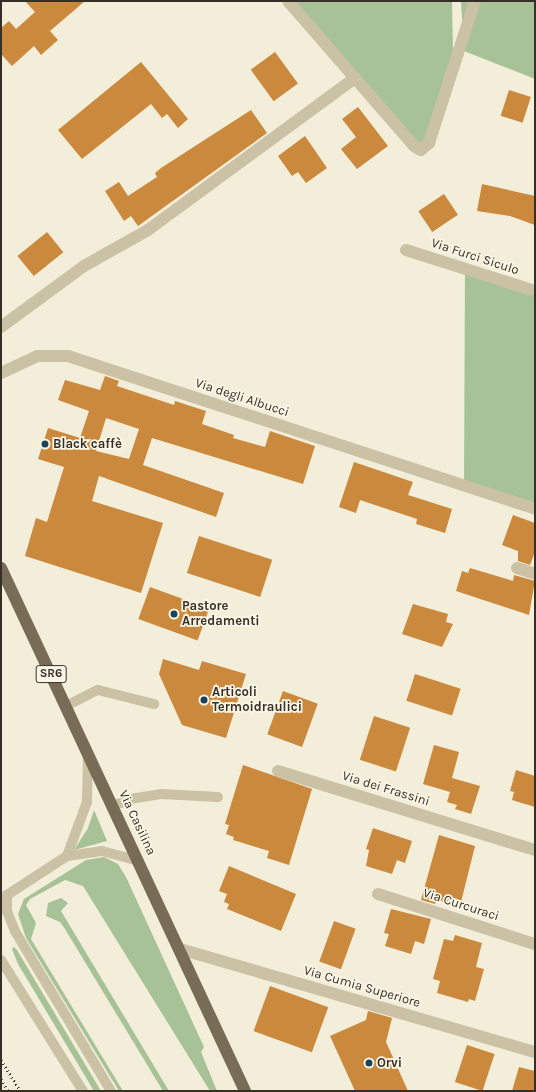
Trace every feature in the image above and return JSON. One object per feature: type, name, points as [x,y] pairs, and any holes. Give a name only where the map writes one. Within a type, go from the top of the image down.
[{"type":"main road","name":"Via Casilina","points":[[1,568],[245,1091]]},
{"type":"street","points":[[288,1],[414,146],[421,150],[429,144],[475,1]]},
{"type":"street","points":[[1,327],[84,266],[148,230],[355,78]]},
{"type":"street","name":"Via Furci Siculo","points":[[406,250],[535,291]]},
{"type":"street","name":"Via degli Albucci","points":[[1,373],[37,356],[68,356],[535,509]]},
{"type":"street","points":[[517,568],[535,574]]},
{"type":"street","name":"Via dei Frassini","points":[[278,771],[535,850]]},
{"type":"street","name":"Via Curcuraci","points":[[378,894],[535,944]]},
{"type":"street","name":"Via Cumia Superiore","points":[[180,949],[535,1052]]},
{"type":"lane","points":[[66,706],[98,690],[154,704]]},
{"type":"lane","points":[[67,856],[78,834],[87,802],[88,753]]},
{"type":"lane","points":[[113,806],[130,799],[161,794],[218,797]]},
{"type":"lane","points":[[111,1091],[15,931],[6,911],[7,895],[67,856],[102,851],[139,861]]},
{"type":"lane","points":[[1,960],[83,1091]]},
{"type":"green space","points":[[288,1],[452,1],[453,51],[421,150]]},
{"type":"green space","points":[[461,1],[535,1],[535,79],[464,51]]},
{"type":"green space","points":[[465,267],[535,290],[535,508],[464,486]]},
{"type":"green space","points":[[94,810],[107,841],[74,850],[88,828]]},
{"type":"green space","points":[[104,857],[118,864],[126,877],[204,1047],[201,1052],[217,1091],[210,1091],[83,886],[65,880],[30,899],[26,905],[36,923],[31,939],[123,1091],[119,1091],[26,938],[18,914],[24,899],[86,860]]},
{"type":"green space","points":[[61,898],[68,903],[61,911],[169,1091],[163,1091],[65,929],[60,922],[46,916],[48,903]]},
{"type":"green space","points":[[14,947],[101,1091],[94,1091],[18,964],[12,949]]},
{"type":"building","points":[[25,1],[85,1],[50,31],[58,40],[41,55],[34,46],[12,66],[1,54],[1,28],[9,21],[16,29],[35,12]]},
{"type":"building","points":[[275,52],[298,84],[274,101],[251,70]]},
{"type":"building","points":[[141,62],[188,119],[178,128],[167,114],[162,118],[151,104],[82,159],[58,130]]},
{"type":"building","points":[[509,90],[531,97],[523,123],[501,116]]},
{"type":"building","points":[[358,107],[388,146],[357,169],[341,149],[356,137],[342,119]]},
{"type":"building","points":[[251,110],[267,133],[138,226],[131,216],[124,221],[105,191],[119,182],[128,196],[157,177],[155,173],[161,168]]},
{"type":"building","points":[[305,136],[327,168],[306,183],[298,172],[292,176],[278,156]]},
{"type":"building","points":[[482,184],[535,196],[535,225],[510,216],[477,211]]},
{"type":"building","points":[[444,194],[458,215],[432,232],[418,211]]},
{"type":"building","points":[[47,232],[63,252],[34,276],[17,256]]},
{"type":"building","points":[[105,376],[119,381],[117,386],[174,405],[175,401],[206,411],[202,424],[234,435],[233,438],[265,447],[270,431],[315,446],[303,484],[152,438],[143,465],[224,493],[216,517],[99,476],[92,501],[163,523],[141,593],[25,556],[36,518],[47,522],[64,467],[38,459],[48,428],[80,438],[89,411],[58,400],[65,380],[100,390]],"holes":[[[106,418],[139,429],[129,459],[96,451]]]},
{"type":"building","points":[[354,462],[413,482],[408,495],[452,509],[445,533],[416,524],[417,519],[360,500],[356,513],[339,507]]},
{"type":"building","points":[[513,515],[535,523],[535,552],[530,565],[518,561],[518,551],[502,545]]},
{"type":"building","points":[[199,536],[272,560],[260,597],[187,573]]},
{"type":"building","points":[[470,568],[513,581],[514,575],[535,581],[529,615],[456,591],[462,571],[468,573]]},
{"type":"building","name":"Pastore Arredamenti","points":[[150,587],[209,609],[198,640],[138,619]]},
{"type":"building","points":[[413,604],[448,614],[446,622],[453,624],[442,647],[402,634]]},
{"type":"building","name":"Articoli Termoidraulici","points":[[163,659],[199,670],[202,661],[246,674],[226,738],[182,725],[159,674]]},
{"type":"building","points":[[415,674],[461,689],[452,715],[406,701]]},
{"type":"building","points":[[283,691],[318,704],[302,747],[267,734]]},
{"type":"building","points":[[374,716],[410,728],[396,771],[360,760]]},
{"type":"building","points":[[434,745],[459,752],[452,778],[480,786],[471,814],[455,809],[457,805],[447,802],[450,792],[423,784]]},
{"type":"building","points":[[243,765],[312,789],[289,865],[267,858],[269,851],[233,840],[234,837],[226,834],[229,825],[225,824]]},
{"type":"building","points":[[516,770],[535,776],[535,807],[512,800],[514,792],[510,791]]},
{"type":"building","points":[[373,828],[412,841],[405,863],[397,860],[392,874],[366,866],[369,850],[366,849]]},
{"type":"building","points":[[439,835],[475,846],[460,906],[437,900],[435,904],[421,900]]},
{"type":"building","points":[[229,866],[296,894],[281,931],[227,909],[229,904],[224,902],[227,894],[219,891]]},
{"type":"building","points":[[391,909],[431,919],[424,944],[415,941],[411,954],[385,946],[389,934],[384,933]]},
{"type":"building","points":[[334,921],[356,929],[341,969],[319,961]]},
{"type":"building","points":[[455,935],[482,943],[476,967],[484,969],[475,1001],[469,999],[468,1002],[437,993],[440,981],[433,979],[444,939],[453,941]]},
{"type":"building","points":[[270,986],[328,1007],[312,1052],[254,1031]]},
{"type":"building","name":"Orvi","points":[[368,1011],[392,1018],[386,1042],[408,1091],[355,1091],[330,1036],[366,1020]]},
{"type":"building","points":[[467,1045],[495,1054],[483,1091],[455,1082]]},
{"type":"building","points":[[519,1067],[535,1071],[535,1091],[512,1091]]},
{"type":"railway","points":[[1,1060],[20,1091]]},
{"type":"railway","points":[[1,1079],[8,1091]]},
{"type":"place","name":"Black caffè","points":[[45,444]]},
{"type":"place","name":"Pastore Arredamenti","points":[[174,614]]},
{"type":"place","name":"Articoli Termoidraulici","points":[[204,700]]},
{"type":"place","name":"Orvi","points":[[369,1063]]}]
